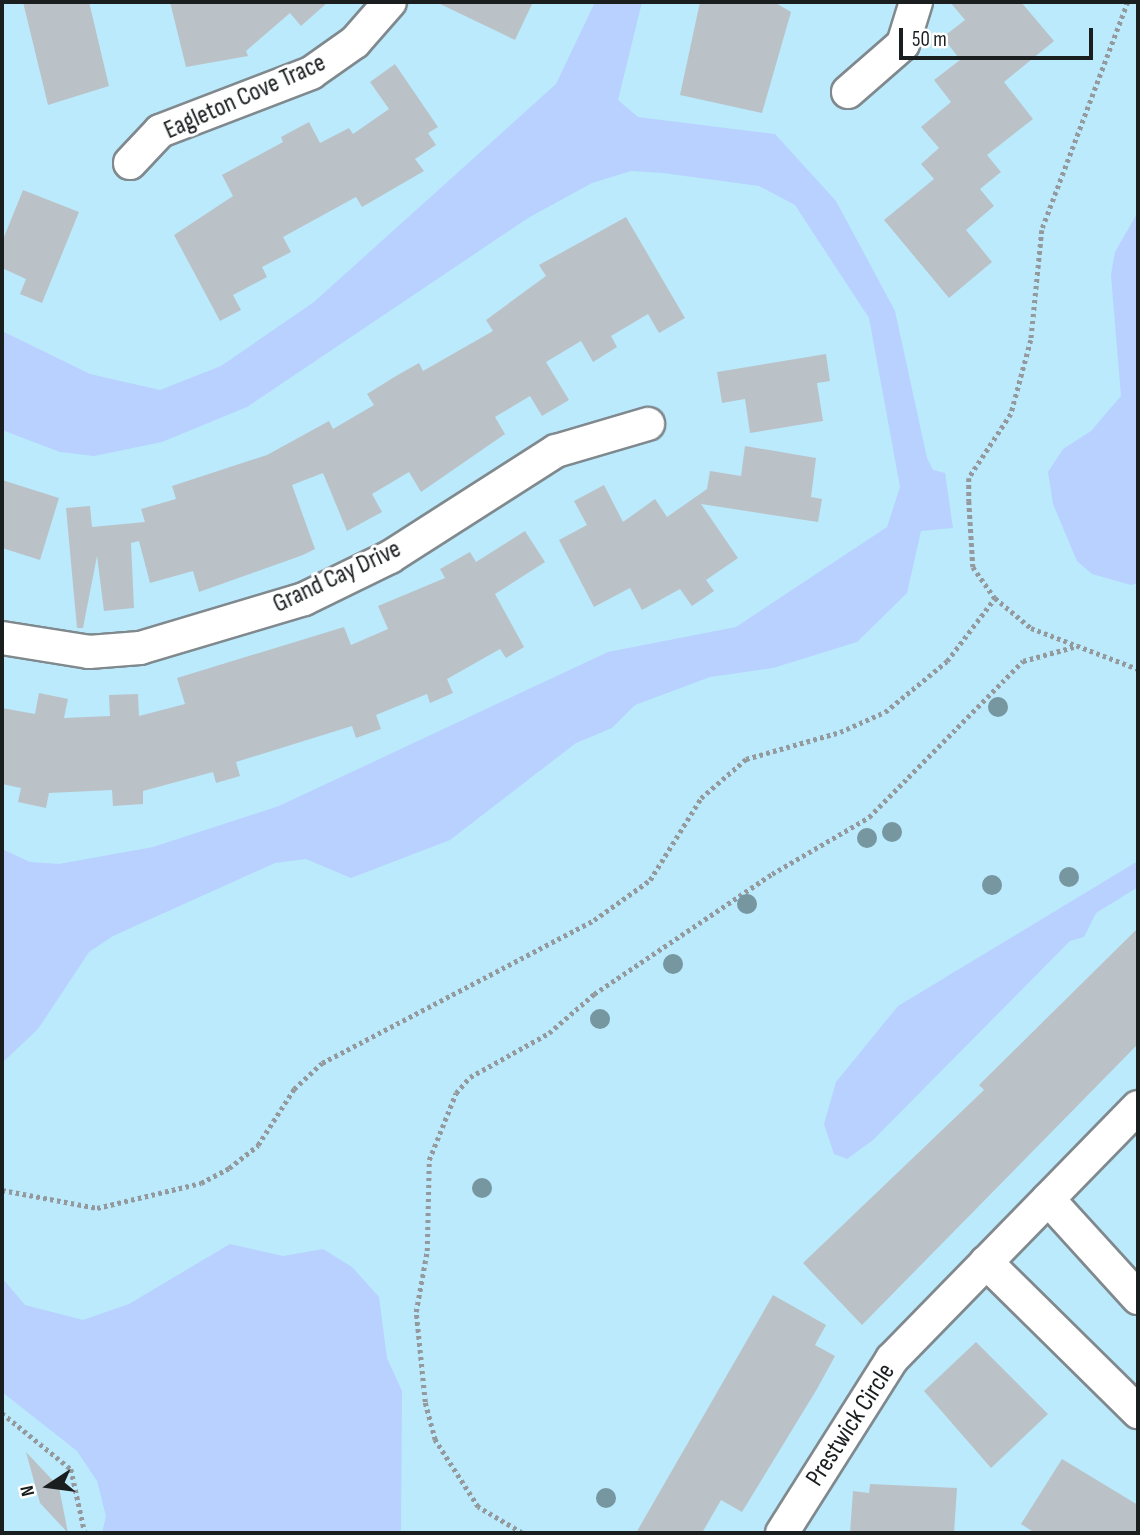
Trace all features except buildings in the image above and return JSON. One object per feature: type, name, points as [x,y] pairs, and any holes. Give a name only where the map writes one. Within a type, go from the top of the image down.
[{"type":"street","name":"Eagleton Cove Trace","points":[[130,163],[160,131],[311,73],[355,42],[390,2]]},
{"type":"street","points":[[848,92],[903,44],[916,2]]},
{"type":"street","name":"Grand Cay Drive","points":[[2,638],[89,652],[140,648],[304,599],[390,556],[556,451],[648,424]]},
{"type":"street","name":"Prestwick Circle","points":[[782,1533],[864,1396],[986,1262],[1138,1107]]},
{"type":"street","points":[[1048,1199],[1138,1297]]},
{"type":"street","points":[[986,1262],[1138,1412]]},
{"type":"path","points":[[1128,2],[1042,230],[1031,340],[1012,414],[969,478],[973,567],[995,598],[1031,628],[1138,668]]},
{"type":"path","points":[[2,1190],[97,1208],[201,1183],[229,1168],[265,1138],[295,1089],[322,1063],[594,920],[650,880],[701,798],[746,759],[840,732],[884,712],[947,661],[995,598]]},
{"type":"path","points":[[522,1533],[478,1507],[435,1440],[425,1402],[416,1312],[428,1242],[429,1160],[441,1117],[456,1093],[470,1077],[549,1033],[594,994],[772,874],[869,817],[1023,660],[1077,646]]},
{"type":"path","points":[[2,1413],[71,1469],[85,1533]]},
{"type":"shaded area","points":[[2,2],[1138,2],[1138,1533],[2,1533]]},
{"type":"shaded area","points":[[595,2],[642,2],[618,100],[638,117],[775,134],[836,201],[895,311],[927,458],[933,470],[945,473],[953,528],[921,531],[907,593],[857,642],[773,668],[710,677],[635,705],[612,728],[576,743],[450,840],[351,878],[306,859],[275,863],[113,936],[89,952],[38,1029],[2,1063],[2,849],[30,862],[59,864],[153,847],[279,806],[608,652],[736,627],[887,527],[900,487],[869,318],[795,205],[759,186],[663,173],[631,171],[592,183],[528,218],[247,407],[162,442],[94,456],[60,452],[2,430],[2,331],[90,374],[160,390],[221,366],[314,302],[556,84]]},
{"type":"shaded area","points":[[1138,212],[1138,583],[1131,585],[1092,574],[1077,561],[1053,504],[1048,472],[1063,449],[1091,431],[1121,396],[1111,275],[1115,252]]},
{"type":"shaded area","points":[[1138,861],[1138,887],[1096,913],[1084,937],[1070,941],[873,1140],[847,1159],[834,1154],[824,1124],[836,1082],[898,1006]]},
{"type":"shaded area","points":[[230,1244],[283,1256],[323,1249],[352,1267],[379,1297],[387,1358],[402,1391],[401,1533],[102,1533],[106,1516],[97,1481],[77,1451],[2,1392],[2,1278],[25,1305],[83,1320],[129,1304]]}]
